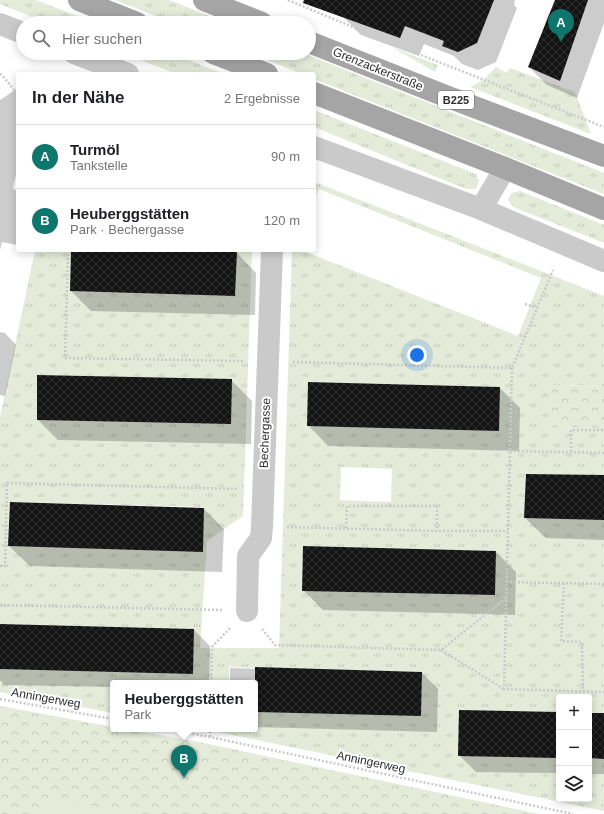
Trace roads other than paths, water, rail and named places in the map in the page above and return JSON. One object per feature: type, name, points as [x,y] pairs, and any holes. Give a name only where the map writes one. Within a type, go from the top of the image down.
[{"type":"main road","points":[[79,0],[119,16]]},
{"type":"main road","points":[[204,0],[244,16]]},
{"type":"main road","name":"Grenzackerstraße","points":[[316,45],[604,156]]},
{"type":"main road","points":[[231,60],[262,72]]},
{"type":"main road","points":[[316,94],[505,168],[604,209]]},
{"type":"street","points":[[0,24],[16,30]]},
{"type":"street","points":[[92,60],[123,72]]},
{"type":"street","points":[[316,148],[481,209],[604,261]]},
{"type":"street","points":[[481,209],[505,168]]},
{"type":"street","name":"Bechergasse","points":[[247,611],[248,556],[261,538],[262,526],[272,252]]},
{"type":"place","name":"Turmöl","points":[[561,42]]},
{"type":"place","name":"Heuberggstätten","points":[[184,778]]}]
